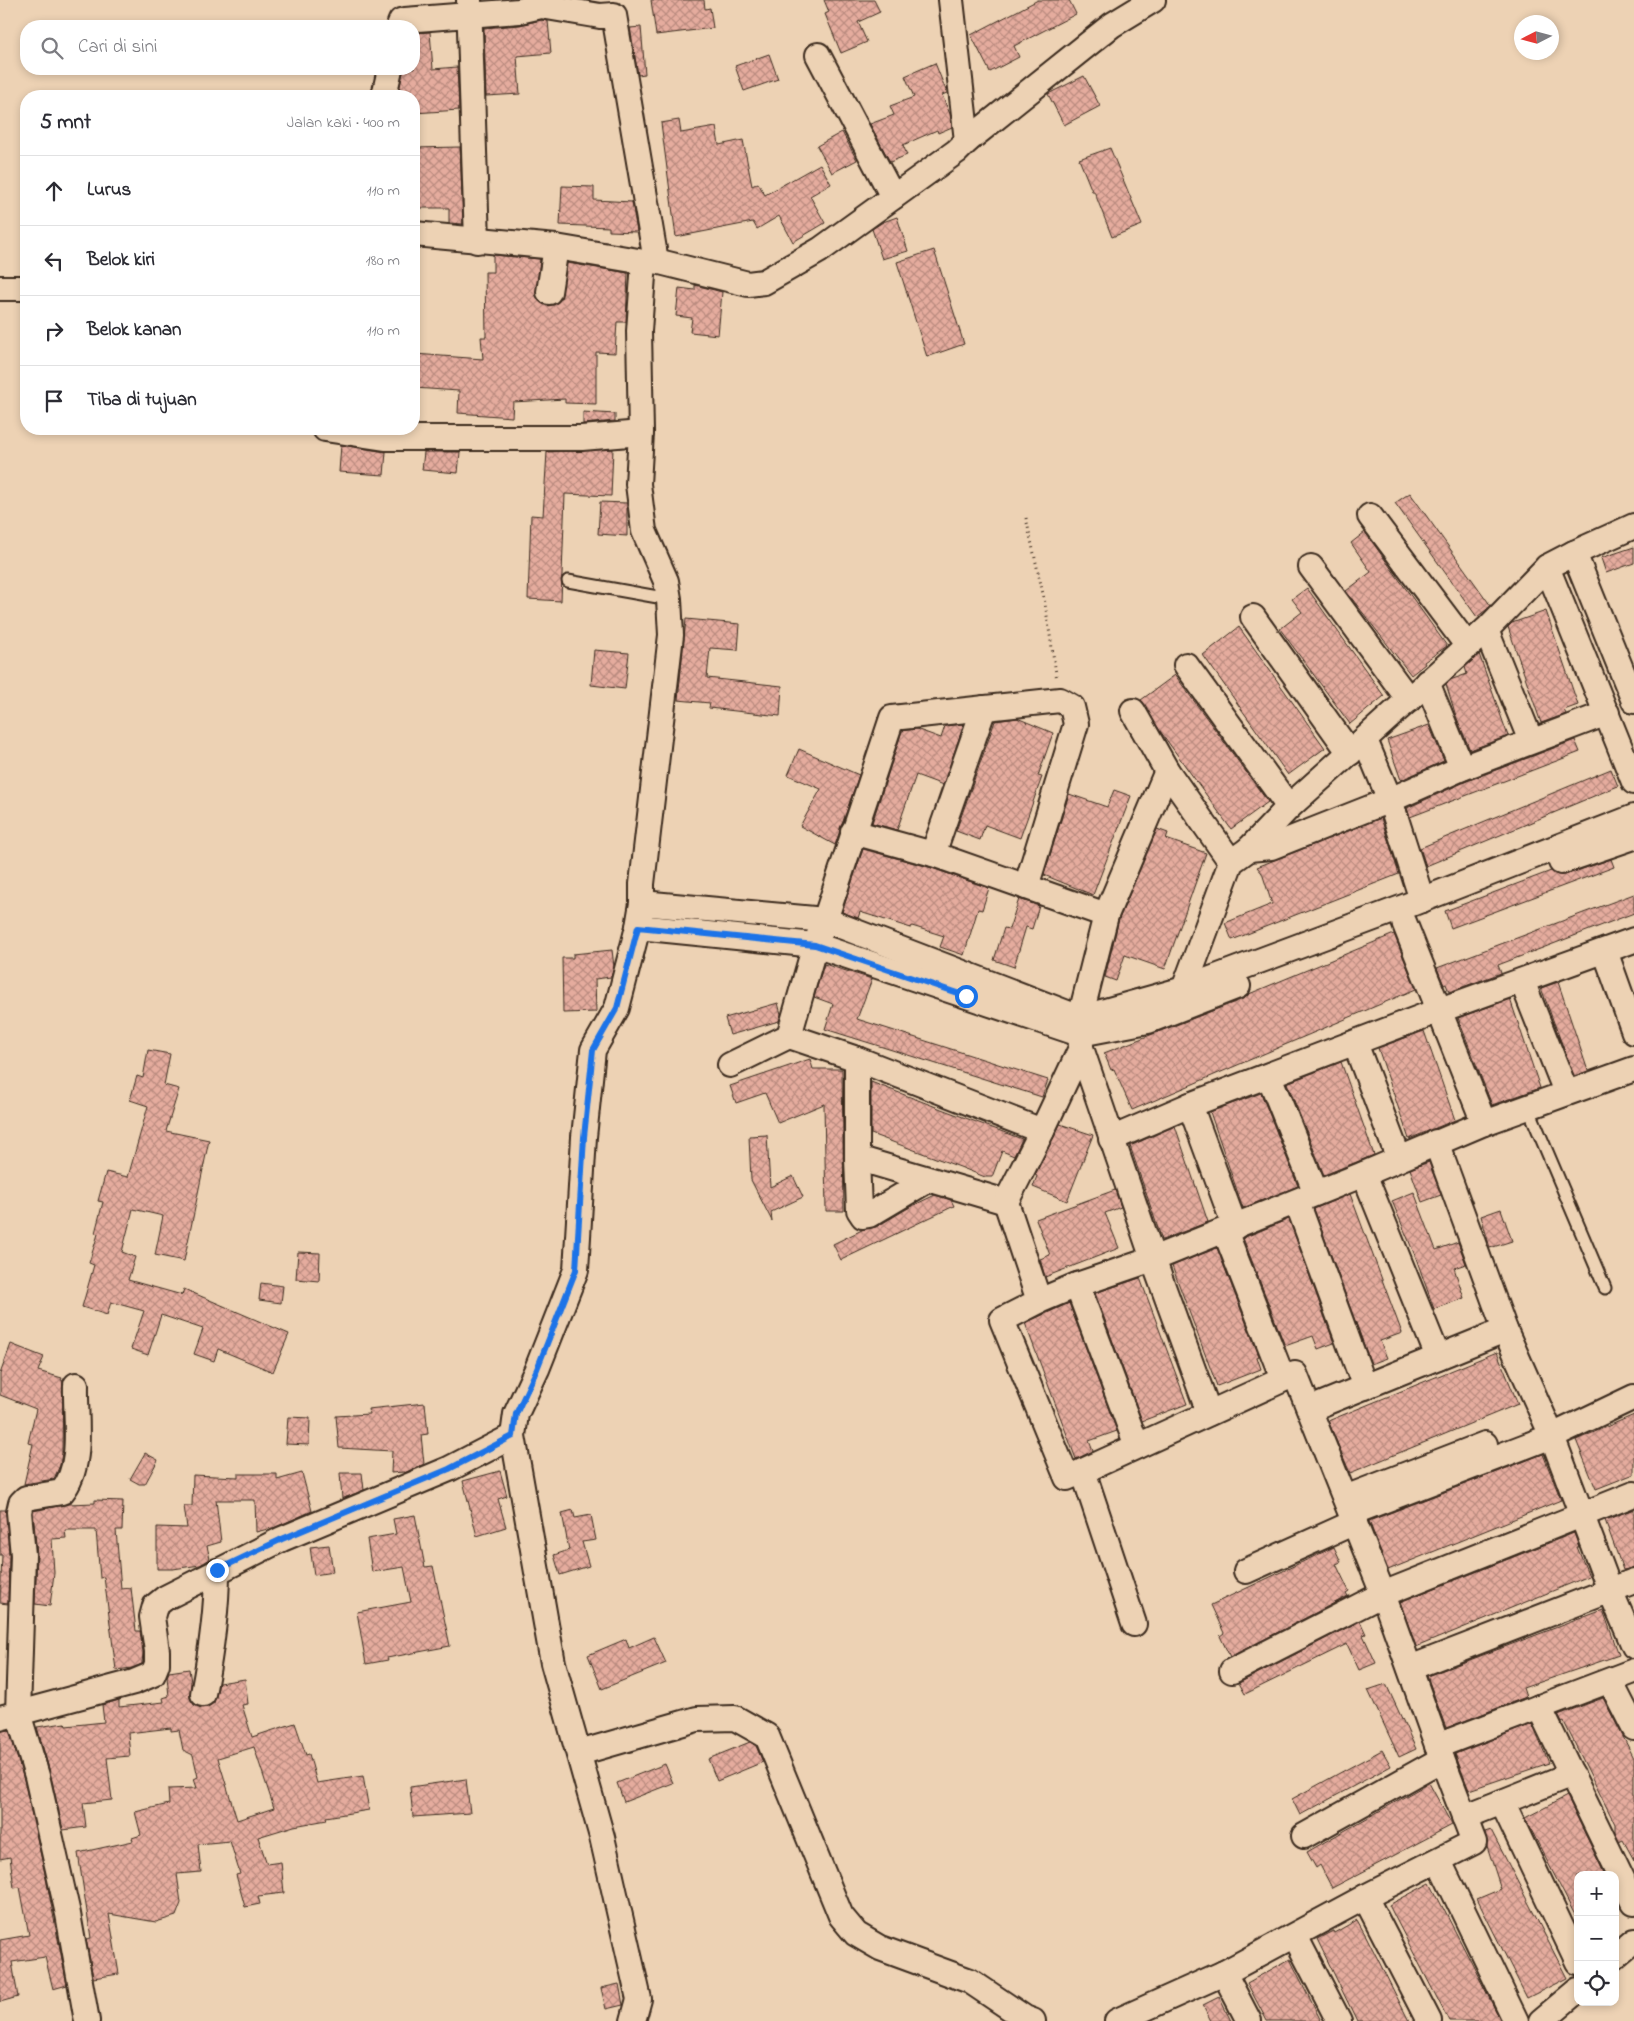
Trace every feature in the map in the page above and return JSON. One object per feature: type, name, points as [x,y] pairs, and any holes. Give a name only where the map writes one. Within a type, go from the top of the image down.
[{"type":"street","points":[[951,0],[967,141]]},
{"type":"street","points":[[420,235],[556,247],[650,261],[748,284],[764,282],[820,250],[957,151],[1112,25],[1153,0]]},
{"type":"street","points":[[405,20],[469,8],[519,11],[541,3],[600,16],[614,8],[650,261],[639,331],[641,432],[638,484],[644,531],[666,581],[671,635],[642,884],[642,903],[638,927],[617,1008],[593,1050],[584,1137],[576,1270],[537,1369],[516,1414],[513,1436],[553,1663],[602,1838],[639,1999],[633,2021]]},
{"type":"street","points":[[469,8],[477,240]]},
{"type":"street","points":[[818,55],[893,197]]},
{"type":"street","points":[[385,90],[389,75]]},
{"type":"street","points":[[549,292],[556,247]]},
{"type":"street","points":[[0,288],[20,288]]},
{"type":"street","points":[[365,435],[385,438],[582,438],[641,432]]},
{"type":"street","points":[[1370,516],[1467,645]]},
{"type":"street","points":[[1184,989],[1240,855],[1467,645],[1486,630],[1547,567],[1634,526]]},
{"type":"street","points":[[1574,553],[1634,701]]},
{"type":"street","points":[[1311,566],[1409,700]]},
{"type":"street","points":[[1547,567],[1634,782]]},
{"type":"street","points":[[1253,617],[1357,746],[1390,800],[1422,900]]},
{"type":"street","points":[[1486,630],[1531,741]]},
{"type":"street","points":[[1186,665],[1289,808]]},
{"type":"street","points":[[1428,682],[1462,768]]},
{"type":"street","points":[[789,1036],[815,945],[892,718],[1060,700],[1072,707],[1076,724],[1026,887]]},
{"type":"street","points":[[933,854],[984,708]]},
{"type":"street","points":[[1133,710],[1167,770],[1240,855]]},
{"type":"street","points":[[1240,855],[1271,848],[1390,800],[1462,768],[1607,713]]},
{"type":"street","points":[[1039,1301],[1006,1202],[1042,1131],[1080,1034],[1106,915],[1167,770]]},
{"type":"street","points":[[642,903],[825,920],[1080,1034],[1184,989],[1422,900],[1634,817]]},
{"type":"street","points":[[853,832],[933,854],[1106,915]]},
{"type":"street","points":[[638,927],[815,945],[1080,1034],[1148,1021],[1542,869],[1634,837]]},
{"type":"street","points":[[1404,922],[1484,1123]]},
{"type":"street","points":[[1111,1138],[1190,1105],[1440,1010],[1634,940]]},
{"type":"street","points":[[1605,951],[1634,1032]]},
{"type":"street","points":[[1522,981],[1566,1092]]},
{"type":"street","points":[[1080,1034],[1111,1138],[1209,1413]]},
{"type":"street","points":[[730,1065],[789,1036],[857,1059],[1042,1131]]},
{"type":"street","points":[[1355,1043],[1399,1159]]},
{"type":"street","points":[[857,1059],[859,1210],[863,1216],[870,1215],[928,1180]]},
{"type":"street","points":[[1117,2021],[1156,2013],[1224,1973],[1365,1897],[1474,1842],[1382,1594],[1296,1374],[1067,1478],[1002,1320],[1039,1301],[1077,1285],[1153,1259],[1306,1198],[1484,1123],[1566,1092],[1633,1072]]},
{"type":"street","points":[[1270,1076],[1365,1387]]},
{"type":"street","points":[[1190,1105],[1230,1228],[1283,1379]]},
{"type":"street","points":[[1436,1142],[1505,1330],[1549,1428],[1610,1590],[1634,1646]]},
{"type":"street","points":[[857,1158],[1006,1202]]},
{"type":"street","points":[[1364,1174],[1438,1357]]},
{"type":"street","points":[[1077,1285],[1137,1446]]},
{"type":"street","points":[[1310,1409],[1505,1330]]},
{"type":"street","points":[[76,1385],[76,1462],[70,1482],[62,1492],[26,1498],[21,1503],[19,1512],[23,1555],[9,1715],[37,1776],[68,1914],[87,2021]]},
{"type":"street","points":[[1246,1570],[1350,1511],[1549,1428],[1634,1397]]},
{"type":"street","points":[[9,1715],[134,1682],[153,1674],[157,1664],[157,1650],[152,1617],[155,1606],[165,1598],[217,1570],[282,1539],[449,1469],[513,1436]]},
{"type":"street","points":[[1083,1471],[1134,1624]]},
{"type":"street","points":[[1232,1671],[1382,1594],[1634,1494]]},
{"type":"street","points":[[203,1694],[217,1604],[217,1570]]},
{"type":"street","points":[[1410,1668],[1634,1581]]},
{"type":"street","points":[[1304,1836],[1440,1752],[1539,1707],[1634,1671]]},
{"type":"street","points":[[1610,1681],[1634,1728]]},
{"type":"street","points":[[1539,1707],[1634,1903]]},
{"type":"street","points":[[579,1753],[697,1719],[735,1718],[767,1736],[841,1916],[856,1934],[880,1948],[970,1981],[1025,2018],[1033,2021]]},
{"type":"street","points":[[1464,1817],[1572,1774]]},
{"type":"street","points":[[1502,1802],[1578,1961]]},
{"type":"street","points":[[1439,1861],[1516,2021]]},
{"type":"street","points":[[1365,1897],[1429,2021]]},
{"type":"street","points":[[1295,1936],[1339,2021]]},
{"type":"street","points":[[1619,1954],[1634,1941]]},
{"type":"street","points":[[1224,1973],[1249,2021]]},
{"type":"street","points":[[1542,2021],[1574,1993]]},
{"type":"lane","points":[[568,581],[669,599]]},
{"type":"lane","points":[[1528,1106],[1605,1288]]},
{"type":"path","points":[[1026,518],[1045,603],[1060,700]]},
{"type":"building","points":[[651,0],[704,0],[705,9],[710,8],[713,28],[656,35]]},
{"type":"building","points":[[824,0],[874,0],[880,12],[858,22],[867,42],[841,53],[825,14],[829,12]]},
{"type":"building","points":[[1038,0],[1069,0],[1076,14],[1014,46],[1019,57],[990,72],[971,35]]},
{"type":"building","points":[[541,20],[548,21],[551,53],[517,56],[520,94],[486,96],[484,28],[520,25]]},
{"type":"building","points":[[641,27],[645,74],[638,75],[630,28]]},
{"type":"building","points":[[430,32],[433,69],[457,67],[459,110],[420,113],[420,90],[399,90],[402,75],[420,75],[420,33]]},
{"type":"building","points":[[769,54],[778,79],[744,91],[735,66]]},
{"type":"building","points":[[935,63],[947,93],[942,95],[950,114],[952,127],[938,133],[937,130],[903,145],[907,155],[890,162],[870,124],[894,115],[890,106],[914,97],[905,76]]},
{"type":"building","points":[[1084,76],[1100,106],[1064,125],[1048,94]]},
{"type":"building","points":[[679,120],[681,133],[716,127],[719,145],[743,140],[752,186],[758,183],[765,195],[820,164],[831,184],[810,196],[825,223],[793,242],[779,216],[757,229],[753,222],[676,237],[661,123]]},
{"type":"building","points":[[842,132],[857,160],[832,173],[817,146]]},
{"type":"building","points":[[460,147],[463,224],[449,223],[449,208],[420,208],[420,148]]},
{"type":"building","points":[[1110,148],[1142,225],[1112,237],[1079,159]]},
{"type":"building","points":[[562,186],[594,187],[594,200],[632,202],[637,232],[609,231],[609,227],[560,225]]},
{"type":"building","points":[[897,217],[908,251],[882,259],[872,229],[883,222]]},
{"type":"building","points":[[934,250],[964,344],[927,357],[897,262]]},
{"type":"building","points":[[493,255],[540,259],[536,296],[540,302],[547,306],[554,305],[560,300],[567,263],[628,273],[626,322],[617,322],[615,353],[596,352],[596,404],[565,403],[565,399],[513,402],[512,417],[458,413],[459,391],[420,388],[420,354],[483,359],[481,337],[486,337],[485,272],[493,272]]},
{"type":"building","points":[[695,285],[722,292],[718,335],[690,332],[692,318],[676,316],[679,288],[695,290]]},
{"type":"building","points":[[583,412],[615,414],[615,421],[583,424]]},
{"type":"building","points":[[341,445],[386,452],[384,475],[339,472]]},
{"type":"building","points":[[613,449],[611,496],[565,494],[561,601],[528,599],[531,515],[543,516],[547,452]]},
{"type":"building","points":[[424,452],[460,452],[458,473],[422,470]]},
{"type":"building","points":[[1410,493],[1491,606],[1477,617],[1395,503]]},
{"type":"building","points":[[600,502],[627,503],[627,536],[598,534]]},
{"type":"building","points":[[1365,532],[1447,646],[1424,662],[1425,664],[1411,675],[1346,591],[1371,572],[1351,543]]},
{"type":"building","points":[[1634,547],[1634,563],[1606,573],[1601,558]]},
{"type":"building","points":[[1307,588],[1384,696],[1350,724],[1280,629],[1302,612],[1292,599]]},
{"type":"building","points":[[1546,611],[1578,705],[1564,710],[1566,714],[1541,723],[1508,627],[1512,623]]},
{"type":"building","points":[[686,619],[740,624],[738,650],[710,648],[707,678],[782,686],[780,716],[709,708],[710,703],[678,700]]},
{"type":"building","points":[[1239,627],[1325,748],[1288,775],[1203,655]]},
{"type":"building","points":[[594,650],[629,653],[625,689],[591,685]]},
{"type":"building","points":[[1479,654],[1508,736],[1470,750],[1456,716],[1446,684],[1450,680],[1467,674],[1465,667]]},
{"type":"building","points":[[1175,675],[1268,802],[1231,829],[1160,731],[1141,700]]},
{"type":"building","points":[[1017,718],[1053,733],[1038,776],[1042,777],[1020,838],[985,825],[980,840],[956,831],[995,721]]},
{"type":"building","points":[[964,724],[943,785],[916,775],[897,830],[872,823],[902,731],[916,729],[941,738],[945,726]]},
{"type":"building","points":[[1429,725],[1444,761],[1401,780],[1387,740]]},
{"type":"building","points":[[1575,740],[1580,752],[1410,817],[1407,808],[1467,781]]},
{"type":"building","points":[[799,749],[859,775],[835,845],[800,826],[821,789],[788,775]]},
{"type":"building","points":[[1611,769],[1618,786],[1426,866],[1420,848]]},
{"type":"building","points":[[1114,790],[1131,796],[1093,895],[1044,875],[1069,794],[1107,807]]},
{"type":"building","points":[[1381,818],[1399,874],[1232,940],[1225,923],[1272,904],[1262,873],[1257,867]]},
{"type":"building","points":[[1157,829],[1168,833],[1166,839],[1206,853],[1165,969],[1125,955],[1116,981],[1105,977],[1119,919]]},
{"type":"building","points":[[863,849],[929,867],[989,888],[982,910],[978,909],[964,955],[940,947],[944,936],[860,912],[858,918],[842,912]]},
{"type":"building","points":[[1611,859],[1614,867],[1451,928],[1445,911],[1551,871],[1558,875],[1565,875]]},
{"type":"building","points":[[1634,894],[1634,913],[1498,965],[1501,973],[1449,992],[1446,984],[1444,985],[1437,968]]},
{"type":"building","points":[[1019,899],[1039,906],[1032,929],[1026,927],[1014,967],[994,960],[1004,928],[1009,929]]},
{"type":"building","points":[[1394,934],[1416,989],[1132,1110],[1114,1069],[1111,1070],[1104,1053],[1243,999],[1249,994]]},
{"type":"building","points":[[612,950],[614,967],[611,977],[595,979],[596,1012],[563,1013],[562,958],[573,958],[573,954]]},
{"type":"building","points":[[824,964],[872,979],[857,1019],[1048,1080],[1042,1097],[825,1029],[833,1004],[814,997]]},
{"type":"building","points":[[1558,982],[1588,1071],[1574,1076],[1541,988]]},
{"type":"building","points":[[1510,999],[1540,1088],[1492,1105],[1458,1018]]},
{"type":"building","points":[[778,1003],[781,1014],[779,1021],[730,1035],[725,1018]]},
{"type":"building","points":[[1424,1031],[1455,1120],[1409,1139],[1378,1048]]},
{"type":"building","points":[[148,1050],[170,1054],[164,1085],[179,1089],[166,1131],[209,1140],[184,1261],[155,1255],[163,1216],[133,1209],[122,1252],[135,1257],[128,1280],[182,1295],[184,1289],[289,1334],[273,1372],[218,1349],[214,1361],[194,1354],[203,1329],[161,1315],[148,1355],[131,1349],[144,1311],[111,1302],[107,1315],[82,1307],[94,1265],[89,1263],[98,1234],[95,1233],[103,1202],[98,1201],[106,1172],[128,1177],[148,1106],[130,1100],[137,1076],[143,1078]]},
{"type":"building","points":[[810,1059],[813,1069],[842,1069],[844,1211],[826,1211],[824,1104],[778,1123],[765,1093],[736,1103],[730,1086]]},
{"type":"building","points":[[1341,1062],[1374,1155],[1324,1175],[1287,1083]]},
{"type":"building","points":[[871,1082],[1022,1139],[1014,1156],[1002,1151],[992,1177],[985,1177],[871,1134]]},
{"type":"building","points":[[1261,1093],[1298,1186],[1243,1208],[1210,1112]]},
{"type":"building","points":[[1060,1124],[1093,1135],[1067,1201],[1033,1187],[1037,1176],[1035,1175]]},
{"type":"building","points":[[1175,1126],[1208,1222],[1162,1240],[1130,1146]]},
{"type":"building","points":[[767,1135],[770,1187],[793,1176],[803,1197],[771,1212],[772,1221],[751,1180],[749,1136]]},
{"type":"building","points":[[1429,1162],[1441,1195],[1422,1202],[1410,1169]]},
{"type":"building","points":[[1115,1190],[1121,1207],[1105,1213],[1119,1248],[1045,1277],[1040,1259],[1050,1255],[1036,1219]]},
{"type":"building","points":[[1414,1192],[1436,1250],[1458,1242],[1466,1264],[1454,1268],[1464,1298],[1434,1309],[1416,1258],[1392,1201]]},
{"type":"building","points":[[1350,1194],[1402,1333],[1380,1341],[1387,1358],[1371,1364],[1314,1209]]},
{"type":"building","points":[[935,1195],[951,1200],[954,1206],[841,1260],[833,1244],[864,1229],[876,1227]]},
{"type":"building","points":[[1501,1209],[1512,1241],[1490,1248],[1481,1216]]},
{"type":"building","points":[[1289,1219],[1334,1343],[1318,1349],[1313,1336],[1285,1346],[1243,1238]]},
{"type":"building","points":[[1217,1248],[1259,1356],[1257,1357],[1261,1369],[1217,1386],[1172,1266]]},
{"type":"building","points":[[298,1252],[320,1253],[319,1281],[296,1279]]},
{"type":"building","points":[[1140,1278],[1187,1404],[1142,1421],[1095,1293]]},
{"type":"building","points":[[261,1283],[283,1286],[281,1303],[259,1300]]},
{"type":"building","points":[[1069,1303],[1117,1431],[1089,1441],[1093,1451],[1076,1459],[1025,1323]]},
{"type":"building","points":[[11,1344],[44,1357],[38,1371],[62,1378],[61,1380],[63,1381],[62,1453],[60,1465],[54,1479],[24,1484],[33,1444],[28,1443],[36,1409],[0,1395],[0,1374]]},
{"type":"building","points":[[1497,1352],[1518,1404],[1350,1473],[1328,1421]]},
{"type":"building","points":[[425,1403],[428,1434],[421,1435],[424,1464],[404,1473],[391,1473],[392,1451],[339,1448],[336,1416],[369,1414],[368,1409]]},
{"type":"building","points":[[1634,1415],[1634,1474],[1596,1489],[1576,1440]]},
{"type":"building","points":[[288,1417],[310,1418],[309,1445],[286,1444]]},
{"type":"building","points":[[145,1453],[158,1460],[145,1484],[139,1484],[130,1479]]},
{"type":"building","points":[[1543,1454],[1561,1500],[1388,1570],[1369,1521]]},
{"type":"building","points":[[500,1471],[507,1496],[498,1499],[506,1527],[477,1536],[463,1481]]},
{"type":"building","points":[[302,1473],[312,1511],[276,1527],[256,1532],[255,1500],[216,1500],[221,1542],[207,1546],[210,1559],[200,1565],[157,1569],[157,1527],[187,1528],[184,1506],[192,1506],[193,1475],[238,1477],[238,1474],[277,1474],[277,1480]]},
{"type":"building","points":[[340,1473],[362,1473],[364,1490],[342,1499]]},
{"type":"building","points":[[95,1500],[123,1501],[122,1530],[116,1530],[121,1589],[131,1588],[136,1631],[140,1631],[143,1652],[142,1664],[132,1668],[116,1670],[104,1577],[100,1578],[96,1530],[65,1530],[66,1538],[52,1539],[54,1573],[50,1606],[35,1604],[37,1555],[33,1511],[68,1504],[95,1503]]},
{"type":"building","points":[[1634,1509],[1634,1568],[1623,1570],[1605,1520]]},
{"type":"building","points":[[0,1510],[6,1510],[9,1555],[8,1604],[0,1603],[2,1555],[0,1555]]},
{"type":"building","points":[[573,1510],[575,1518],[591,1515],[596,1540],[582,1542],[589,1566],[560,1575],[554,1555],[569,1550],[562,1513]]},
{"type":"building","points":[[415,1515],[425,1567],[433,1566],[450,1646],[366,1664],[357,1612],[411,1602],[404,1567],[372,1572],[367,1539],[396,1534],[393,1519]]},
{"type":"building","points":[[1574,1533],[1579,1547],[1577,1547],[1589,1576],[1416,1647],[1400,1602]]},
{"type":"building","points":[[329,1545],[333,1572],[314,1575],[310,1547]]},
{"type":"building","points":[[1334,1547],[1341,1562],[1336,1564],[1349,1591],[1346,1593],[1348,1596],[1230,1657],[1220,1636],[1224,1633],[1211,1605]]},
{"type":"building","points":[[1603,1610],[1619,1655],[1523,1688],[1526,1697],[1446,1728],[1427,1676]]},
{"type":"building","points":[[1360,1621],[1366,1634],[1363,1635],[1376,1663],[1359,1670],[1347,1644],[1245,1694],[1239,1683]]},
{"type":"building","points":[[654,1637],[666,1663],[602,1689],[588,1655],[626,1639],[629,1648]]},
{"type":"building","points":[[189,1669],[191,1682],[190,1698],[194,1705],[201,1708],[208,1707],[214,1703],[219,1683],[245,1679],[248,1704],[242,1705],[252,1737],[295,1723],[306,1755],[309,1754],[317,1783],[363,1776],[369,1810],[326,1817],[327,1820],[294,1826],[258,1837],[267,1864],[281,1862],[284,1893],[258,1896],[260,1904],[245,1907],[236,1875],[240,1874],[230,1841],[198,1844],[201,1872],[177,1874],[181,1903],[176,1916],[156,1922],[109,1914],[119,1974],[93,1978],[86,1939],[91,1938],[78,1853],[133,1841],[132,1838],[141,1835],[135,1812],[169,1804],[168,1789],[197,1788],[194,1779],[198,1777],[193,1755],[183,1750],[179,1730],[171,1731],[171,1728],[128,1733],[130,1756],[107,1758],[112,1800],[83,1803],[86,1827],[63,1830],[50,1772],[37,1727],[65,1723],[66,1726],[104,1722],[102,1705],[119,1700],[119,1707],[164,1702],[163,1698],[169,1696],[167,1677],[169,1672]],"holes":[[[254,1747],[274,1808],[237,1820],[218,1758]]]},
{"type":"building","points":[[1386,1684],[1416,1749],[1399,1757],[1368,1690]]},
{"type":"building","points":[[1603,1698],[1634,1758],[1634,1860],[1623,1840],[1619,1842],[1615,1833],[1615,1824],[1564,1722],[1562,1723],[1558,1715]]},
{"type":"building","points":[[1532,1724],[1549,1763],[1469,1790],[1455,1754]]},
{"type":"building","points":[[9,1730],[24,1780],[67,1985],[53,1989],[45,1957],[12,1962],[18,1997],[0,2002],[0,1940],[29,1935],[20,1887],[14,1888],[10,1857],[0,1859],[0,1731]]},
{"type":"building","points":[[750,1742],[756,1746],[763,1762],[717,1781],[708,1759]]},
{"type":"building","points":[[1382,1750],[1391,1766],[1300,1815],[1292,1799]]},
{"type":"building","points":[[665,1764],[673,1783],[624,1802],[617,1783]]},
{"type":"building","points":[[466,1779],[470,1813],[413,1817],[410,1787]]},
{"type":"building","points":[[1429,1783],[1452,1825],[1332,1888],[1320,1865],[1316,1868],[1307,1852]]},
{"type":"building","points":[[1567,1796],[1603,1871],[1574,1871],[1574,1913],[1525,1818]]},
{"type":"building","points":[[1491,1830],[1567,1978],[1527,1998],[1477,1899],[1501,1889],[1487,1846],[1485,1832]]},
{"type":"building","points":[[1430,1883],[1501,2021],[1449,2021],[1396,1919],[1389,1905]]},
{"type":"building","points":[[1357,1920],[1409,2021],[1357,2021],[1317,1939],[1333,1931],[1334,1933]]},
{"type":"building","points":[[1290,1959],[1321,2021],[1267,2021],[1247,1983]]},
{"type":"building","points":[[619,1984],[623,2005],[606,2009],[601,1988]]},
{"type":"building","points":[[1219,1997],[1231,2021],[1211,2021],[1203,2005]]},
{"type":"route","points":[[217,1570],[282,1539],[449,1469],[513,1436],[516,1414],[537,1369],[576,1270],[584,1137],[593,1050],[617,1008],[638,927],[815,945],[966,996]]}]
